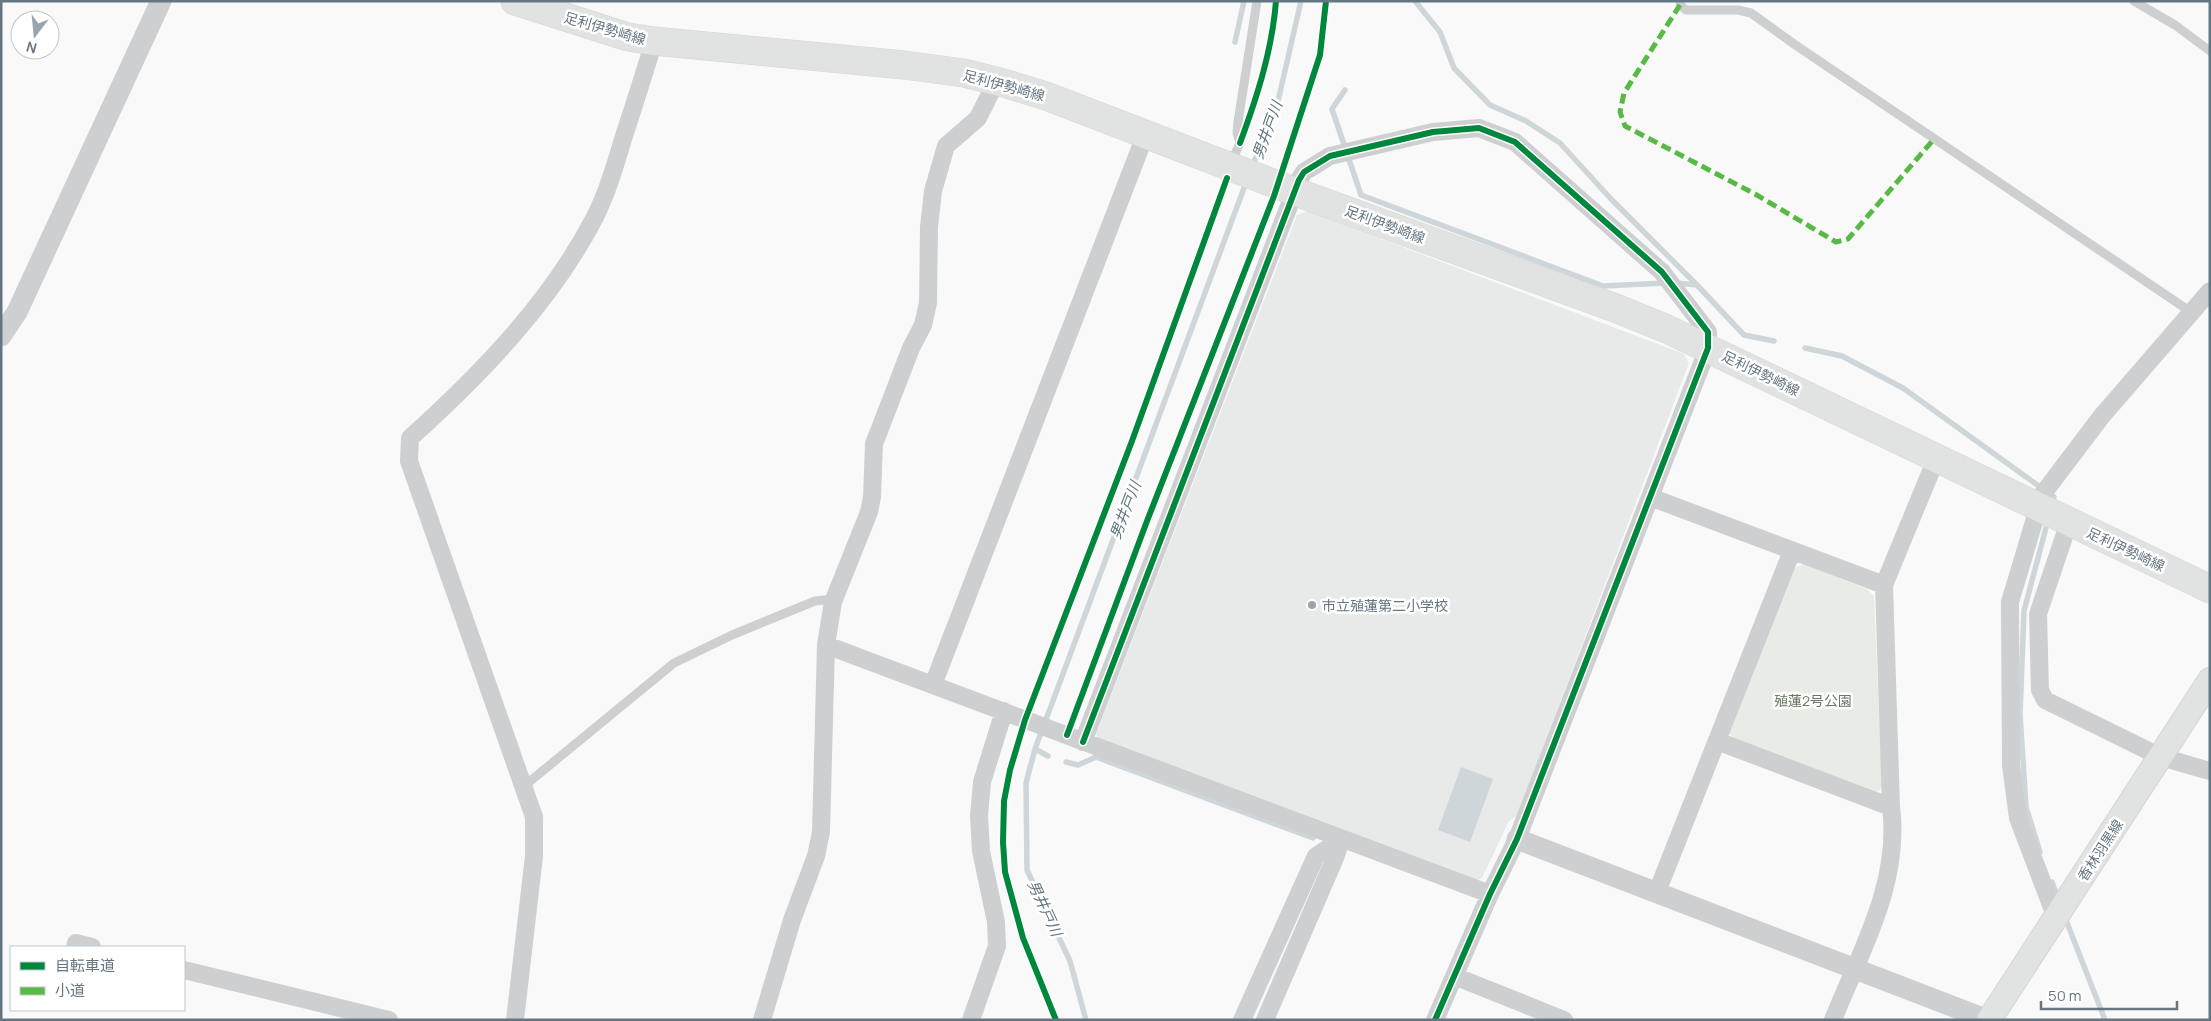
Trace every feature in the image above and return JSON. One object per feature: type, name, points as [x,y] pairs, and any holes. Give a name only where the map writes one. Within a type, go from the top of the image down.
[{"type":"main road","name":"足利伊勢崎線","points":[[515,1],[628,36],[654,41],[904,65],[964,73],[1046,96],[1284,187],[1618,309],[1708,348],[1936,459],[2050,507],[2210,589]]},
{"type":"main road","name":"香林羽黒線","points":[[1989,1020],[2210,680]]},
{"type":"street","points":[[1,336],[17,312],[161,1]]},
{"type":"street","points":[[515,1020],[534,856],[534,817],[409,461],[410,438],[451,401],[523,323],[568,264],[595,216],[612,177],[654,41]]},
{"type":"street","points":[[762,1020],[792,920],[816,856],[821,832],[826,645],[834,599],[869,512],[872,497],[874,444],[911,348],[923,325],[928,303],[929,227],[933,191],[946,146],[978,118],[991,92],[1000,82]]},
{"type":"street","points":[[1083,742],[1284,187],[1330,156],[1433,132],[1480,128],[1515,142],[1662,272],[1708,332],[1708,348],[1517,838],[1490,894],[1435,1020]]},
{"type":"street","points":[[933,686],[1146,134]]},
{"type":"street","points":[[2061,911],[2018,818],[2011,766],[2010,602],[2050,507],[2101,417],[2210,291]]},
{"type":"street","points":[[1833,1020],[1886,891],[1891,868],[1893,833],[1884,586],[1936,459]]},
{"type":"street","points":[[1650,497],[1884,586]]},
{"type":"street","points":[[2050,507],[2038,614],[2040,690],[2045,700],[2161,757],[2210,771]]},
{"type":"street","points":[[1657,892],[1792,551]]},
{"type":"street","points":[[826,645],[1341,840],[1490,894]]},
{"type":"street","points":[[971,1020],[997,946],[996,922],[980,851],[979,816],[982,782],[1004,711]]},
{"type":"street","points":[[1717,741],[1891,807]]},
{"type":"street","points":[[1517,838],[1989,1020]]},
{"type":"street","points":[[1242,1020],[1316,856],[1341,840]]},
{"type":"street","points":[[1265,1020],[1341,840]]},
{"type":"street","points":[[75,946],[76,943],[88,946]]},
{"type":"street","points":[[185,970],[389,1020]]},
{"type":"street","points":[[1454,976],[1564,1020]]},
{"type":"lane","points":[[1233,168],[1240,143],[1237,133],[1238,122],[1257,1]]},
{"type":"lane","points":[[1682,1],[1680,5],[1686,10],[1738,10],[1750,13],[2191,312]]},
{"type":"lane","points":[[2134,1],[2175,26],[2210,51]]},
{"type":"lane","points":[[524,787],[674,663],[732,635],[815,601],[834,599]]},
{"type":"shaded area","points":[[1308,211],[1684,354],[1689,363],[1517,816],[1509,821],[1482,878],[1471,882],[1100,741],[1096,734],[1297,215]]},
{"type":"shaded area","points":[[1461,767],[1493,779],[1470,842],[1438,830]]},
{"type":"green space","name":"殖蓮2号公園","points":[[1804,564],[1867,589],[1874,596],[1882,787],[1874,795],[1734,741],[1729,733],[1793,569]]},
{"type":"waterway","points":[[1235,42],[1244,1]]},
{"type":"waterway","name":"男井戸川","points":[[1252,167],[1278,101],[1301,1]]},
{"type":"waterway","points":[[1415,1],[1440,32],[1454,68],[1490,105],[1526,121],[1560,143],[1611,199],[1697,285]]},
{"type":"waterway","points":[[1345,90],[1332,109],[1361,195],[1603,286],[1666,283]]},
{"type":"waterway","name":"男井戸川","points":[[1086,1020],[1070,961],[1027,870],[1026,783],[1035,749],[1247,180]]},
{"type":"waterway","points":[[1676,283],[1697,285],[1744,335],[1774,341]]},
{"type":"waterway","points":[[1805,348],[1842,356],[1903,388],[2054,497],[2052,506]]},
{"type":"waterway","points":[[2040,852],[2026,807],[2020,714],[2024,611],[2048,520]]},
{"type":"waterway","points":[[1035,749],[1048,756]]},
{"type":"waterway","points":[[1066,762],[1078,765],[1096,757],[1313,838]]},
{"type":"waterway","points":[[2052,882],[2059,901]]},
{"type":"waterway","points":[[2064,915],[2105,1020]]},
{"type":"marked path","points":[[1680,5],[1624,93],[1620,112],[1625,126],[1755,194],[1836,242],[1848,239],[1934,139]]},
{"type":"cycle path","points":[[1240,143],[1263,74],[1271,38],[1276,1]]},
{"type":"cycle path","points":[[1067,735],[1147,521],[1274,196],[1320,55],[1326,1]]},
{"type":"cycle path","points":[[1083,742],[1299,180],[1304,172],[1330,156],[1433,132],[1479,128],[1515,142],[1662,272],[1708,332],[1708,348],[1517,839],[1490,894],[1435,1020]]},
{"type":"cycle path","points":[[1056,1020],[1023,938],[1005,872],[1003,842],[1004,801],[1010,770],[1025,720],[1132,441],[1227,178]]},
{"type":"place","name":"市立殖蓮第二小学校","points":[[1312,605]]}]
